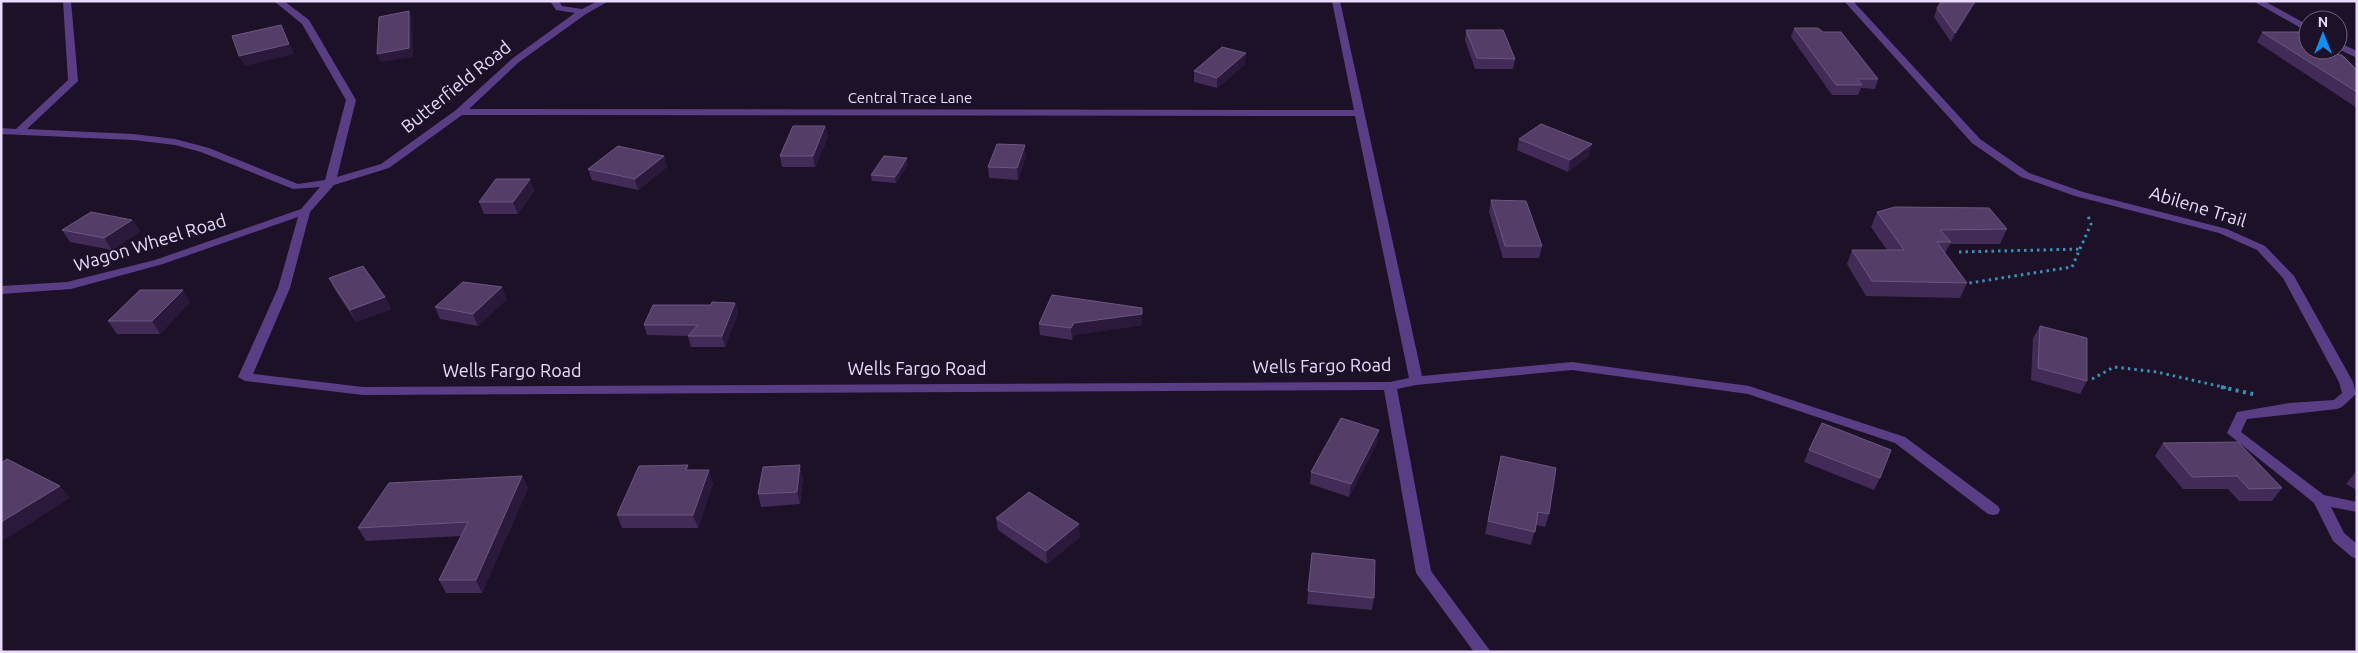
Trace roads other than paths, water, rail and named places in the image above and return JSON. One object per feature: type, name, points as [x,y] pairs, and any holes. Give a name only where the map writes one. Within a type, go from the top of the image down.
[{"type":"street","points":[[17,133],[73,82],[67,1]]},
{"type":"street","points":[[278,1],[306,22],[351,100],[330,183]]},
{"type":"street","points":[[554,1],[559,8],[583,12]]},
{"type":"street","name":"Butterfield Road","points":[[1,131],[175,142],[206,150],[297,187],[330,183],[385,166],[460,112],[516,60],[583,12],[605,1]]},
{"type":"street","name":"Wells Fargo Road","points":[[330,183],[305,212],[284,288],[245,376],[363,391],[1390,386],[1416,381],[1336,1]]},
{"type":"street","name":"Abilene Trail","points":[[1848,1],[1976,141],[2024,175],[2079,194],[2223,231],[2261,248],[2288,276],[2346,382],[2349,394],[2337,404],[2289,408],[2242,415],[2234,434],[2320,500],[2338,537],[2357,553]]},
{"type":"street","points":[[2257,1],[2298,24]]},
{"type":"street","name":"Central Trace Lane","points":[[460,112],[1360,113]]},
{"type":"street","name":"Wagon Wheel Road","points":[[1,290],[76,284],[159,262],[305,212]]},
{"type":"street","points":[[1416,381],[1572,366],[1749,390],[1900,440],[1993,510]]},
{"type":"street","points":[[1390,386],[1424,573],[1484,652]]},
{"type":"street","name":"Abilene Trail","points":[[2320,500],[2357,507]]}]
